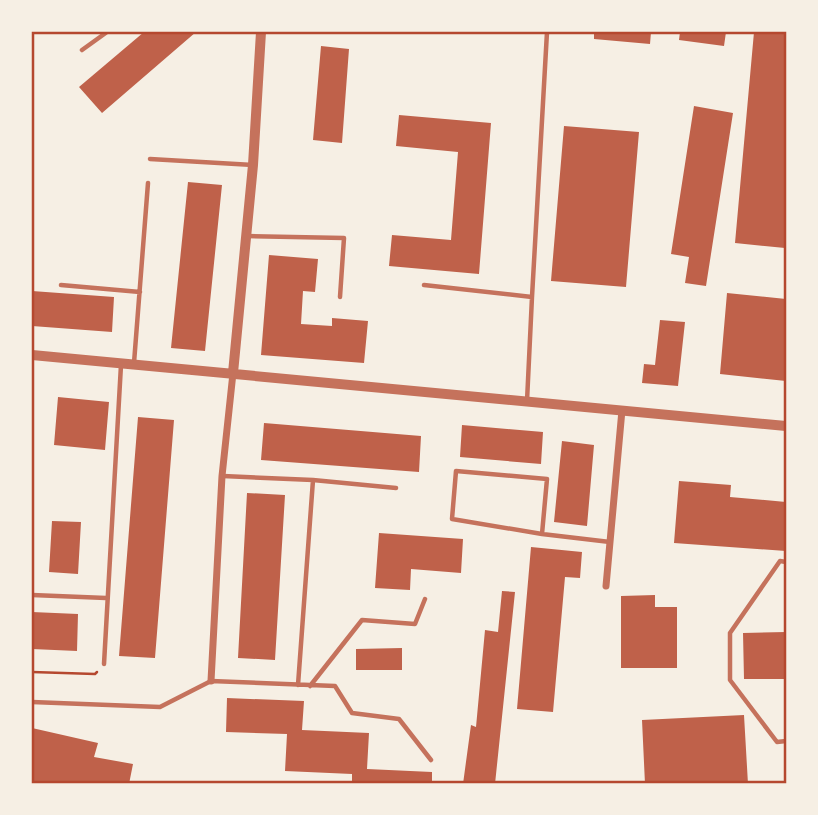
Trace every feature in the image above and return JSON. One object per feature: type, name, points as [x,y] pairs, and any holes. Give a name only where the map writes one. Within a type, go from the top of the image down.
[{"type":"street","points":[[211,681],[222,477],[247,236],[261,32]]},
{"type":"street","points":[[32,355],[786,426]]},
{"type":"street","points":[[606,586],[622,410]]},
{"type":"lane","points":[[82,50],[107,32]]},
{"type":"lane","points":[[527,401],[547,32]]},
{"type":"lane","points":[[150,159],[253,165]]},
{"type":"lane","points":[[134,364],[148,183]]},
{"type":"lane","points":[[247,236],[344,238],[340,298]]},
{"type":"lane","points":[[61,285],[140,292]]},
{"type":"lane","points":[[424,285],[532,297]]},
{"type":"lane","points":[[104,664],[121,363]]},
{"type":"lane","points":[[542,534],[547,479],[456,471],[452,519],[542,534],[610,542]]},
{"type":"lane","points":[[222,477],[397,488]]},
{"type":"lane","points":[[298,685],[313,481]]},
{"type":"lane","points":[[786,562],[780,561],[730,633],[730,680],[777,742],[786,741]]},
{"type":"lane","points":[[32,595],[106,598]]},
{"type":"lane","points":[[310,685],[362,620],[415,624],[425,599]]},
{"type":"lane","points":[[32,702],[160,708],[211,681],[335,686],[352,713],[399,719],[431,760]]},
{"type":"path","points":[[32,672],[95,674],[104,664]]},
{"type":"building","points":[[144,32],[196,32],[102,113],[79,87]]},
{"type":"building","points":[[594,32],[651,32],[650,44],[594,39]]},
{"type":"building","points":[[680,32],[726,32],[724,46],[679,40]]},
{"type":"building","points":[[754,32],[786,32],[785,248],[735,243]]},
{"type":"building","points":[[321,46],[349,49],[342,143],[313,140]]},
{"type":"building","points":[[694,106],[733,113],[706,286],[685,283],[689,257],[671,254]]},
{"type":"building","points":[[399,115],[491,123],[479,274],[389,266],[392,235],[451,240],[458,152],[396,146]]},
{"type":"building","points":[[564,126],[639,132],[626,287],[551,281]]},
{"type":"building","points":[[188,182],[222,185],[205,351],[171,348]]},
{"type":"building","points":[[269,255],[318,259],[315,292],[303,291],[301,324],[332,326],[332,318],[368,321],[364,363],[261,355]]},
{"type":"building","points":[[32,291],[114,297],[112,332],[32,326]]},
{"type":"building","points":[[727,293],[786,299],[786,381],[720,374]]},
{"type":"building","points":[[660,320],[685,322],[678,386],[642,383],[644,364],[655,365]]},
{"type":"building","points":[[58,397],[109,402],[105,450],[54,445]]},
{"type":"building","points":[[138,417],[174,420],[155,658],[119,656]]},
{"type":"building","points":[[264,423],[421,436],[419,472],[261,460]]},
{"type":"building","points":[[462,425],[543,432],[541,464],[460,457]]},
{"type":"building","points":[[562,441],[594,445],[587,526],[554,522]]},
{"type":"building","points":[[679,481],[731,485],[730,497],[786,502],[786,551],[674,543]]},
{"type":"building","points":[[247,493],[285,495],[275,660],[238,658]]},
{"type":"building","points":[[52,521],[81,522],[78,574],[49,572]]},
{"type":"building","points":[[379,533],[463,539],[461,573],[411,569],[410,590],[375,588]]},
{"type":"building","points":[[531,547],[582,552],[580,578],[565,577],[553,712],[517,709]]},
{"type":"building","points":[[502,591],[515,592],[495,784],[463,784],[471,725],[476,727],[485,630],[498,632]]},
{"type":"building","points":[[655,595],[655,607],[677,607],[677,668],[621,668],[621,596]]},
{"type":"building","points":[[32,612],[78,614],[77,651],[32,649]]},
{"type":"building","points":[[786,632],[786,679],[744,679],[743,633]]},
{"type":"building","points":[[402,648],[402,670],[356,670],[356,649]]},
{"type":"building","points":[[227,698],[304,701],[302,730],[369,733],[367,769],[432,772],[432,784],[352,784],[352,774],[285,771],[287,734],[226,732]]},
{"type":"building","points":[[744,715],[748,784],[645,784],[642,720]]},
{"type":"building","points":[[32,728],[98,743],[94,757],[133,764],[129,784],[32,783]]}]
